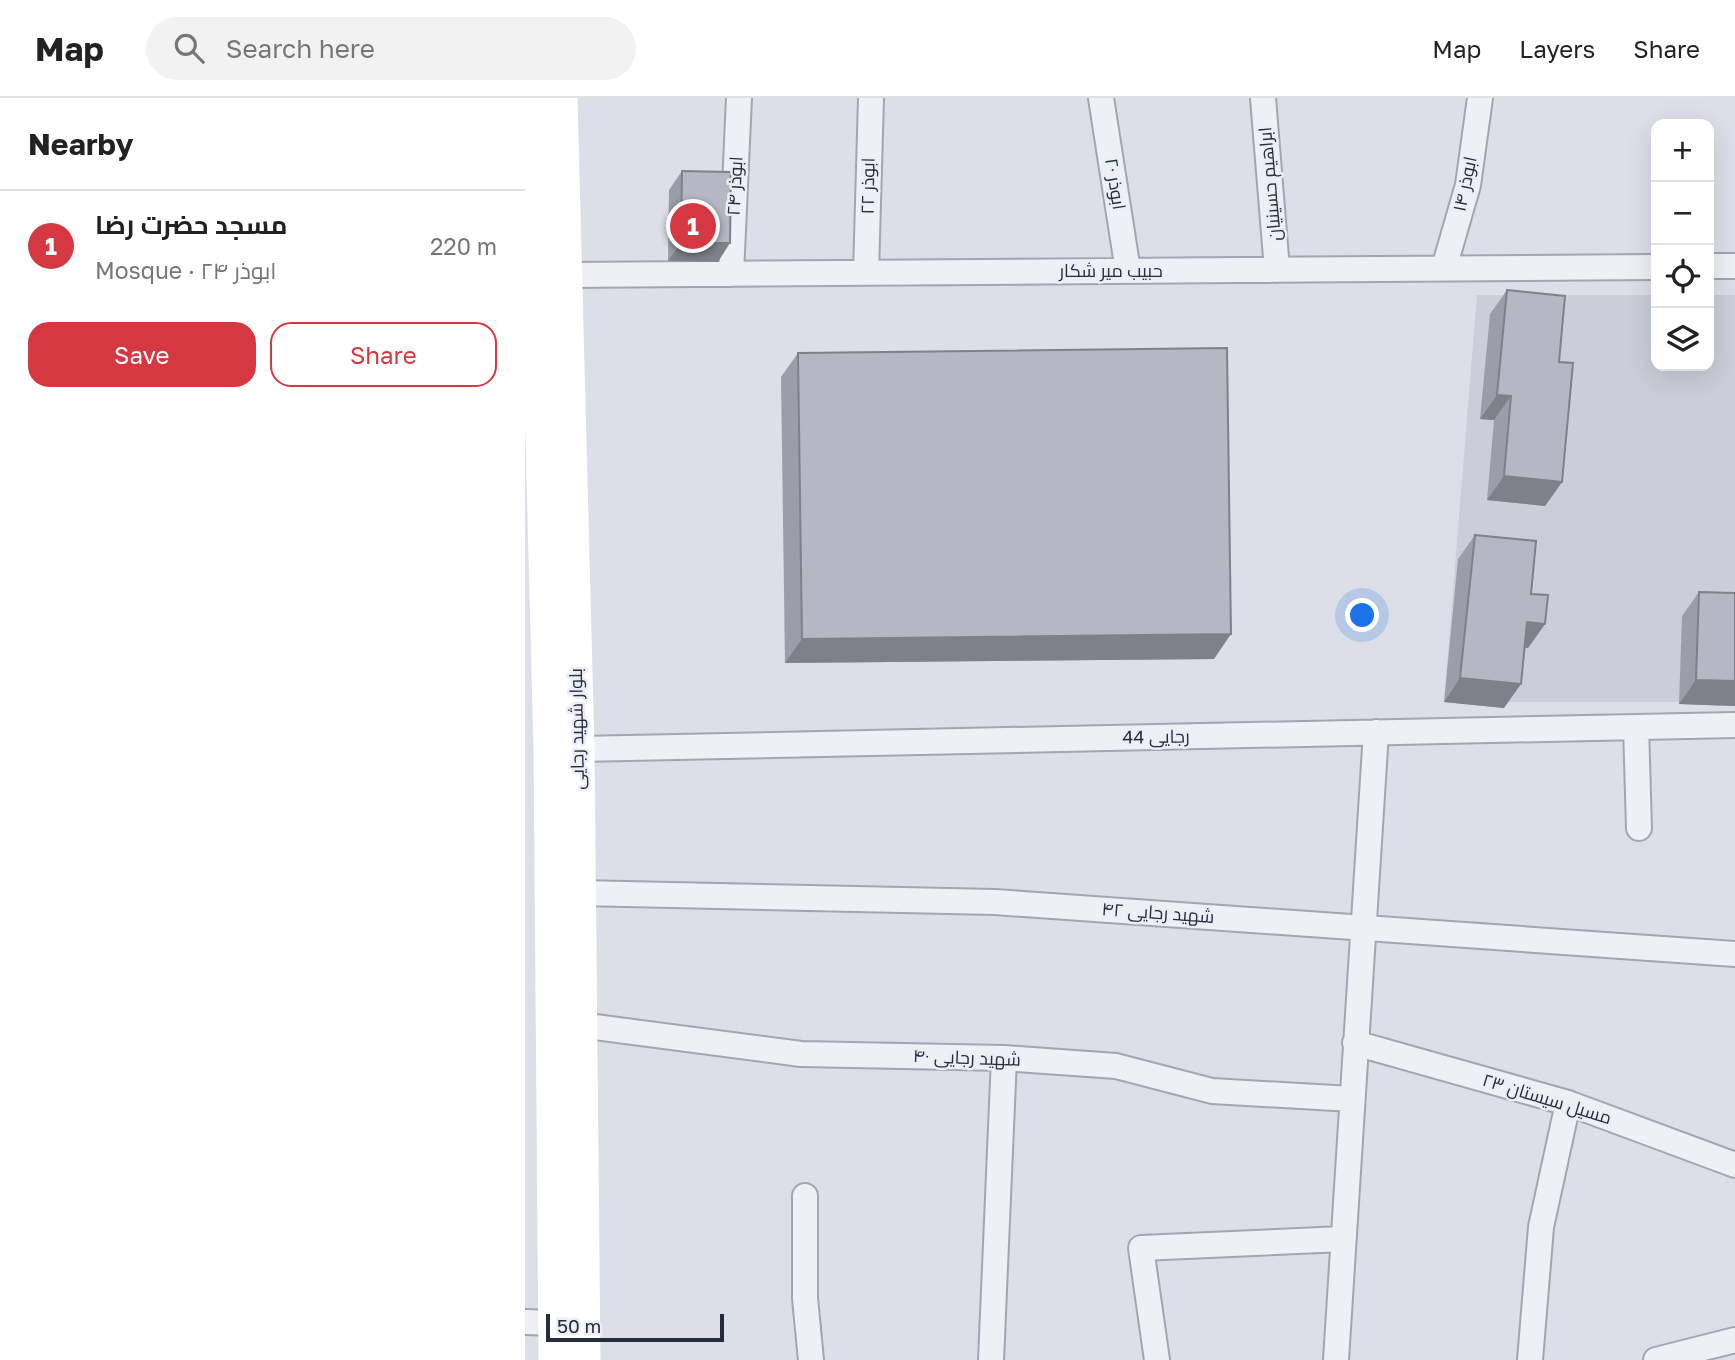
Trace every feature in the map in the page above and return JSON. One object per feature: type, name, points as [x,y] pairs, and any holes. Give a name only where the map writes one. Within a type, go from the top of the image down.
[{"type":"main road","name":"بلوار شهید رجایی","points":[[533,98],[550,748],[540,1323],[555,1360]]},
{"type":"main road","name":"بلوار شهید رجایی","points":[[561,98],[578,748],[584,1360]]},
{"type":"street","name":"ابوذر ۲۴","points":[[731,274],[739,98]]},
{"type":"street","name":"ابوذر ۲۲","points":[[866,273],[871,98]]},
{"type":"street","name":"ابوذر ۲۰","points":[[1101,98],[1128,271]]},
{"type":"street","name":"ابراهیم حسینیان","points":[[1263,98],[1277,270]]},
{"type":"street","name":"ابوذر ۱۴","points":[[1444,268],[1468,185],[1480,98]]},
{"type":"street","points":[[1714,266],[1735,266]]},
{"type":"street","name":"حبیب میر شکار","points":[[566,275],[1651,267]]},
{"type":"street","points":[[1735,725],[1735,731]]},
{"type":"street","name":"رجایی 44","points":[[578,748],[1735,725]]},
{"type":"street","points":[[1636,727],[1639,828]]},
{"type":"street","points":[[1336,1360],[1376,732]]},
{"type":"street","name":"شهید رجایی ۴۲","points":[[579,893],[995,902],[1735,954]]},
{"type":"street","name":"شهید رجایی ۴۰","points":[[580,1025],[801,1054],[1004,1058],[1116,1066],[1212,1091],[1352,1099]]},
{"type":"street","name":"مسیل سیستان ۲۳","points":[[1355,1043],[1568,1103],[1735,1165]]},
{"type":"street","points":[[991,1360],[1004,1058]]},
{"type":"street","points":[[1530,1360],[1541,1227],[1568,1103]]},
{"type":"street","points":[[804,1196],[804,1298],[811,1360]]},
{"type":"street","points":[[1157,1360],[1141,1248],[1343,1239]]},
{"type":"street","points":[[1656,1360],[1735,1340]]},
{"type":"shaded area","points":[[1477,295],[1651,295],[1651,371],[1714,371],[1714,295],[1735,295],[1735,702],[1444,702]]},
{"type":"building","points":[[682,171],[731,172],[730,243],[681,243]]},
{"type":"building","points":[[1507,290],[1565,296],[1559,362],[1573,363],[1562,482],[1504,476],[1511,396],[1497,395]]},
{"type":"building","points":[[1227,348],[1231,634],[802,639],[798,353]]},
{"type":"building","points":[[1475,535],[1536,541],[1531,594],[1548,595],[1545,624],[1527,622],[1521,684],[1460,678]]},
{"type":"building","points":[[1699,592],[1735,593],[1735,681],[1696,680]]},
{"type":"place","name":"مسجد حضرت رضا","points":[[693,226]]}]
